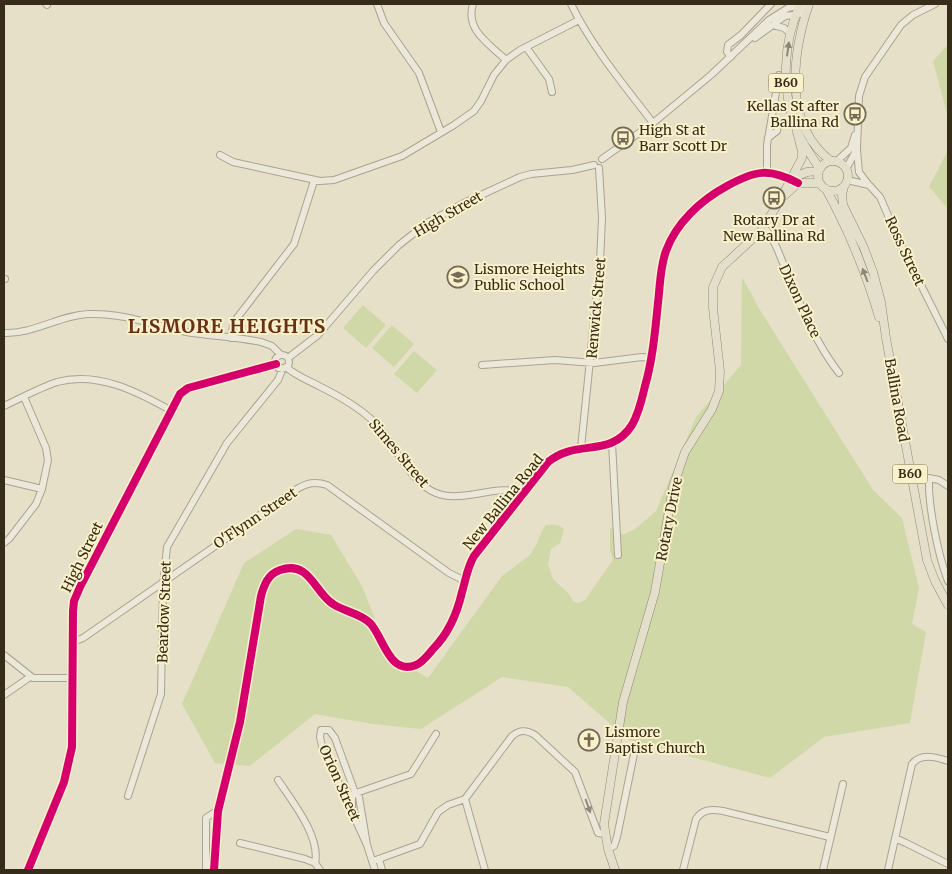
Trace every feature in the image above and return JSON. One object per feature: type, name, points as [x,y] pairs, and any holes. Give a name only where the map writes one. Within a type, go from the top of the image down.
[{"type":"main road","name":"B60","points":[[804,4],[796,14],[790,33],[786,86],[797,132],[819,170]]},
{"type":"main road","name":"B60","points":[[804,4],[795,60],[797,100],[803,123],[812,144],[820,153],[846,170],[845,183]]},
{"type":"main road","name":"Rotary Drive","points":[[615,870],[608,849],[604,816],[616,757],[623,702],[655,592],[672,487],[685,452],[712,409],[719,392],[720,371],[712,308],[713,286],[722,267],[757,236],[779,202],[800,162],[802,154],[797,132]]},
{"type":"main road","points":[[790,179],[800,174],[819,170],[824,164],[834,162]]},
{"type":"main road","points":[[798,183],[819,183],[819,170]]},
{"type":"main road","name":"Rotary Drive","points":[[779,202],[798,183]]},
{"type":"main road","name":"B60","points":[[819,183],[826,189]]},
{"type":"main road","points":[[826,189],[835,191],[845,183]]},
{"type":"main road","name":"Ballina Road","points":[[845,183],[843,204],[864,248],[881,302],[927,560],[934,581],[948,605]]},
{"type":"main road","name":"Ballina Road","points":[[826,189],[862,266],[886,338]]},
{"type":"street","points":[[377,4],[384,23],[419,73],[441,132]]},
{"type":"street","points":[[473,4],[470,12],[473,27],[506,60]]},
{"type":"street","points":[[571,4],[579,20],[619,79],[653,123]]},
{"type":"street","points":[[731,57],[727,52],[728,46],[771,4]]},
{"type":"street","points":[[745,45],[760,28],[781,11],[804,4]]},
{"type":"street","points":[[861,176],[858,168],[858,120],[859,96],[865,77],[901,25],[927,5],[935,4]]},
{"type":"street","points":[[597,166],[596,159],[602,159],[653,123],[745,45],[784,16],[796,14]]},
{"type":"street","points":[[220,155],[233,162],[314,181],[334,180],[402,156],[474,111],[494,75],[506,60],[526,46],[579,20]]},
{"type":"street","points":[[773,25],[784,28],[790,33]]},
{"type":"street","points":[[526,46],[549,79],[552,92]]},
{"type":"street","points":[[768,172],[768,138],[779,75]]},
{"type":"street","points":[[834,162],[851,148],[858,120]]},
{"type":"street","points":[[857,149],[846,170],[861,176]]},
{"type":"street","name":"High Street","points":[[288,358],[318,335],[380,264],[399,245],[427,223],[464,203],[520,177],[597,166]]},
{"type":"street","name":"Renwick Street","points":[[580,448],[602,241],[597,166]]},
{"type":"street","points":[[618,555],[612,443],[627,431],[635,419],[652,358],[662,264],[665,252],[675,232],[690,214],[710,196],[743,178],[768,172],[777,173],[798,183]]},
{"type":"street","name":"Ross Street","points":[[861,176],[880,197],[900,243],[948,339]]},
{"type":"street","points":[[231,338],[233,326],[237,318],[294,244],[314,181]]},
{"type":"street","points":[[845,183],[869,185]]},
{"type":"street","name":"Dixon Place","points":[[764,227],[772,236],[797,296],[827,358],[839,373]]},
{"type":"street","points":[[4,333],[27,331],[72,317],[90,314],[126,317],[186,332],[267,344],[288,358],[289,363],[284,368],[279,368],[276,364],[276,358],[281,355]]},
{"type":"street","points":[[482,365],[555,360],[590,363],[622,361],[642,357],[652,358]]},
{"type":"street","name":"High Street","points":[[28,870],[64,782],[70,758],[73,736],[73,606],[76,595],[170,410],[180,394],[188,388],[276,364]]},
{"type":"street","name":"Simes Street","points":[[284,368],[333,394],[372,420],[387,437],[416,478],[431,491],[451,497],[503,491],[515,491],[523,494]]},
{"type":"street","name":"Beardow Street","points":[[128,796],[161,694],[166,552],[174,532],[227,443],[278,380],[284,368]]},
{"type":"street","points":[[4,406],[57,382],[92,380],[122,386],[170,410]]},
{"type":"street","points":[[4,544],[33,509],[42,489],[47,466],[48,454],[24,397]]},
{"type":"street","name":"New Ballina Road","points":[[214,870],[218,810],[240,722],[261,596],[268,577],[275,572],[292,568],[308,575],[325,598],[332,604],[366,620],[374,628],[391,658],[401,665],[419,664],[445,634],[458,608],[468,569],[474,556],[554,458],[563,452],[612,443]]},
{"type":"street","points":[[948,486],[939,480],[929,478],[929,491],[940,556],[948,581]]},
{"type":"street","points":[[4,480],[42,489]]},
{"type":"street","name":"O'Flynn Street","points":[[73,642],[83,638],[297,489],[314,483],[327,485],[449,573],[465,581]]},
{"type":"street","points":[[4,655],[30,677],[36,679],[73,678]]},
{"type":"street","points":[[4,695],[30,677]]},
{"type":"street","name":"Orion Street","points":[[367,845],[359,796],[356,793],[335,738],[329,730],[321,730],[322,746],[367,845],[376,860],[375,870]]},
{"type":"street","points":[[382,870],[376,860],[420,844],[438,812],[448,805],[465,798],[512,736],[522,731],[528,731],[535,735],[575,772],[598,833],[605,834]]},
{"type":"street","points":[[352,812],[352,795],[411,774],[436,734]]},
{"type":"street","points":[[608,849],[614,846],[634,754]]},
{"type":"street","points":[[888,870],[910,767],[919,758],[932,757],[948,761]]},
{"type":"street","points":[[278,780],[311,835],[316,852],[315,863]]},
{"type":"street","points":[[823,870],[843,784]]},
{"type":"street","points":[[465,798],[485,870]]},
{"type":"street","points":[[206,870],[206,818],[218,810]]},
{"type":"street","points":[[683,870],[696,819],[700,814],[709,810],[723,811],[830,837]]},
{"type":"street","points":[[895,838],[948,864]]},
{"type":"street","points":[[240,843],[304,858],[315,863],[320,870]]},
{"type":"green space","points":[[948,44],[948,118],[933,61]]},
{"type":"green space","points":[[948,150],[948,209],[929,187]]},
{"type":"green space","points":[[742,277],[760,310],[873,490],[902,518],[919,588],[912,624],[926,632],[910,723],[824,737],[770,778],[629,740],[568,687],[502,677],[421,729],[373,724],[315,714],[250,766],[215,763],[182,704],[244,563],[296,529],[331,535],[362,586],[389,655],[428,678],[502,576],[530,555],[546,525],[556,525],[564,529],[560,543],[551,549],[548,564],[553,579],[568,593],[574,602],[579,603],[585,600],[613,560],[610,551],[610,529],[613,527],[621,534],[625,534],[635,529],[656,511],[696,417],[741,365]]},
{"type":"green space","points":[[363,305],[386,325],[366,348],[343,328]]},
{"type":"green space","points":[[392,325],[414,344],[394,367],[372,348]]},
{"type":"green space","points":[[414,351],[437,370],[417,393],[394,374]]},
{"type":"cycle path","points":[[214,870],[218,811],[240,722],[261,596],[265,584],[272,574],[290,568],[298,569],[305,573],[326,599],[370,623],[388,653],[399,665],[407,667],[421,662],[439,643],[452,623],[468,569],[474,556],[548,462],[570,451],[614,442],[632,425],[637,416],[650,365],[664,257],[670,241],[690,213],[717,192],[755,174],[770,173],[798,183]]},
{"type":"cycle path","points":[[28,870],[64,782],[72,747],[73,611],[74,601],[80,587],[180,394],[188,388],[276,364]]},
{"type":"place","name":"Kellas St after Ballina Rd","points":[[855,114]]},
{"type":"place","name":"High St at Barr Scott Dr","points":[[623,138]]},
{"type":"place","name":"Rotary Dr at New Ballina Rd","points":[[774,198]]},
{"type":"place","name":"Lismore Heights Public School","points":[[458,277]]},
{"type":"place","name":"Lismore Baptist Church","points":[[589,740]]},
{"type":"district","name":"LISMORE HEIGHTS","points":[[227,326]]}]
